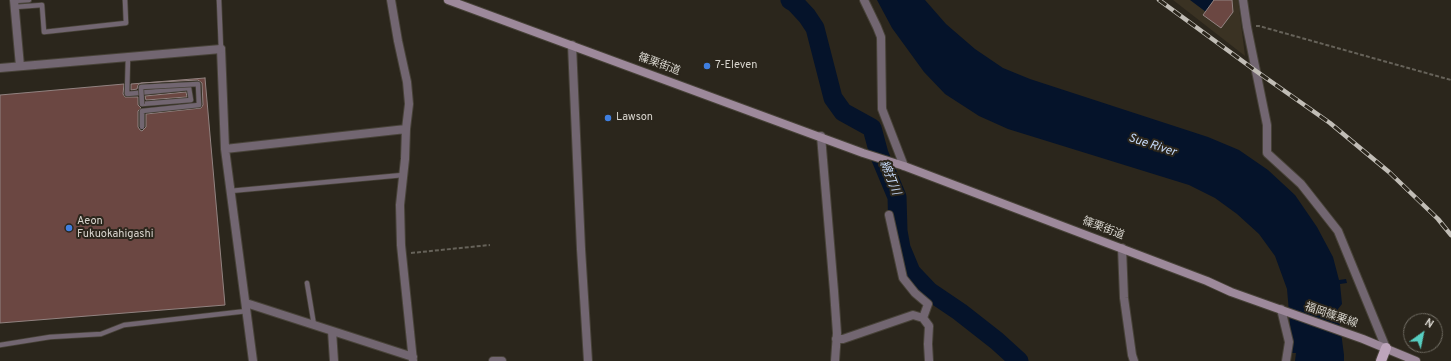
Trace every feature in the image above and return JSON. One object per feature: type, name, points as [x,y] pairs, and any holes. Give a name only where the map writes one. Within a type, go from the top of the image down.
[{"type":"main road","name":"篠栗街道","points":[[448,0],[821,136],[863,153],[904,166],[1292,314]]},
{"type":"main road","name":"福岡篠栗線","points":[[1292,314],[1363,339],[1416,361]]},
{"type":"main road","points":[[1381,361],[1386,348]]},
{"type":"main road","points":[[1386,348],[1389,361]]},
{"type":"street","points":[[246,307],[314,325],[413,359],[402,254],[400,205],[409,104],[407,82],[391,0]]},
{"type":"street","points":[[864,0],[881,37],[882,109],[904,166]]},
{"type":"street","points":[[1243,0],[1247,28],[1267,125],[1267,154],[1301,184],[1338,231],[1386,348]]},
{"type":"street","points":[[14,2],[20,66]]},
{"type":"street","points":[[572,45],[581,249],[588,361]]},
{"type":"street","points":[[0,68],[221,49],[225,149],[253,361]]},
{"type":"street","points":[[225,149],[406,129]]},
{"type":"street","points":[[821,136],[834,291],[836,339],[835,361]]},
{"type":"street","points":[[889,215],[903,278],[915,293],[928,304],[923,318]]},
{"type":"street","points":[[1122,248],[1124,298],[1134,361]]},
{"type":"street","points":[[1281,309],[1289,342],[1286,361]]},
{"type":"street","points":[[836,339],[843,339],[913,315],[923,318],[929,326],[929,361]]},
{"type":"street","points":[[332,331],[334,361]]},
{"type":"street","points":[[493,361],[502,361]]},
{"type":"lane","points":[[14,2],[29,0]]},
{"type":"lane","points":[[14,2],[42,5],[44,32],[126,23],[125,0]]},
{"type":"lane","points":[[219,0],[221,49]]},
{"type":"lane","points":[[128,57],[127,94],[189,88],[191,100],[142,104],[141,87],[198,84],[199,105],[142,111],[142,127]]},
{"type":"lane","points":[[230,191],[403,176]]},
{"type":"lane","points":[[308,283],[314,325]]},
{"type":"lane","points":[[0,345],[50,337],[101,334],[124,325],[246,307]]},
{"type":"path","points":[[1247,28],[1259,26],[1451,80]]},
{"type":"path","points":[[402,254],[490,245]]},
{"type":"shaded area","points":[[1173,0],[1238,0],[1245,56]]},
{"type":"water","name":"Sue River","points":[[877,0],[925,0],[946,24],[975,49],[1003,68],[1030,79],[1208,137],[1239,150],[1268,170],[1295,195],[1317,227],[1333,257],[1339,280],[1346,279],[1347,283],[1340,284],[1342,304],[1338,309],[1344,361],[1295,361],[1296,353],[1291,353],[1287,289],[1275,256],[1259,234],[1237,214],[1215,198],[1189,185],[1008,129],[979,116],[945,94],[924,72],[892,28]]},
{"type":"water","points":[[1190,0],[1214,0],[1206,12]]},
{"type":"building","points":[[1214,0],[1232,0],[1233,12],[1221,28],[1203,15]]},
{"type":"building","points":[[205,78],[225,305],[0,323],[0,95],[124,84],[123,94],[125,97],[138,97],[138,105],[141,108],[138,111],[138,127],[142,131],[146,127],[146,114],[201,108],[203,105],[202,83],[198,80],[148,83]]},
{"type":"building","points":[[141,83],[138,85],[137,89],[131,90],[131,84]]},
{"type":"building","points":[[186,92],[187,97],[146,100],[145,96]]},
{"type":"waterway","name":"綿打川","points":[[790,0],[795,3],[807,16],[815,28],[833,98],[843,112],[872,128],[879,154],[897,197],[898,231],[901,248],[911,272],[929,291],[960,312],[997,341],[1019,361]]},
{"type":"railway","points":[[1159,0],[1330,123],[1389,172],[1438,219],[1451,235]]},
{"type":"place","name":"7-Eleven","points":[[707,66]]},
{"type":"place","name":"Lawson","points":[[608,118]]},
{"type":"place","name":"Aeon Fukuokahigashi","points":[[69,228]]}]
